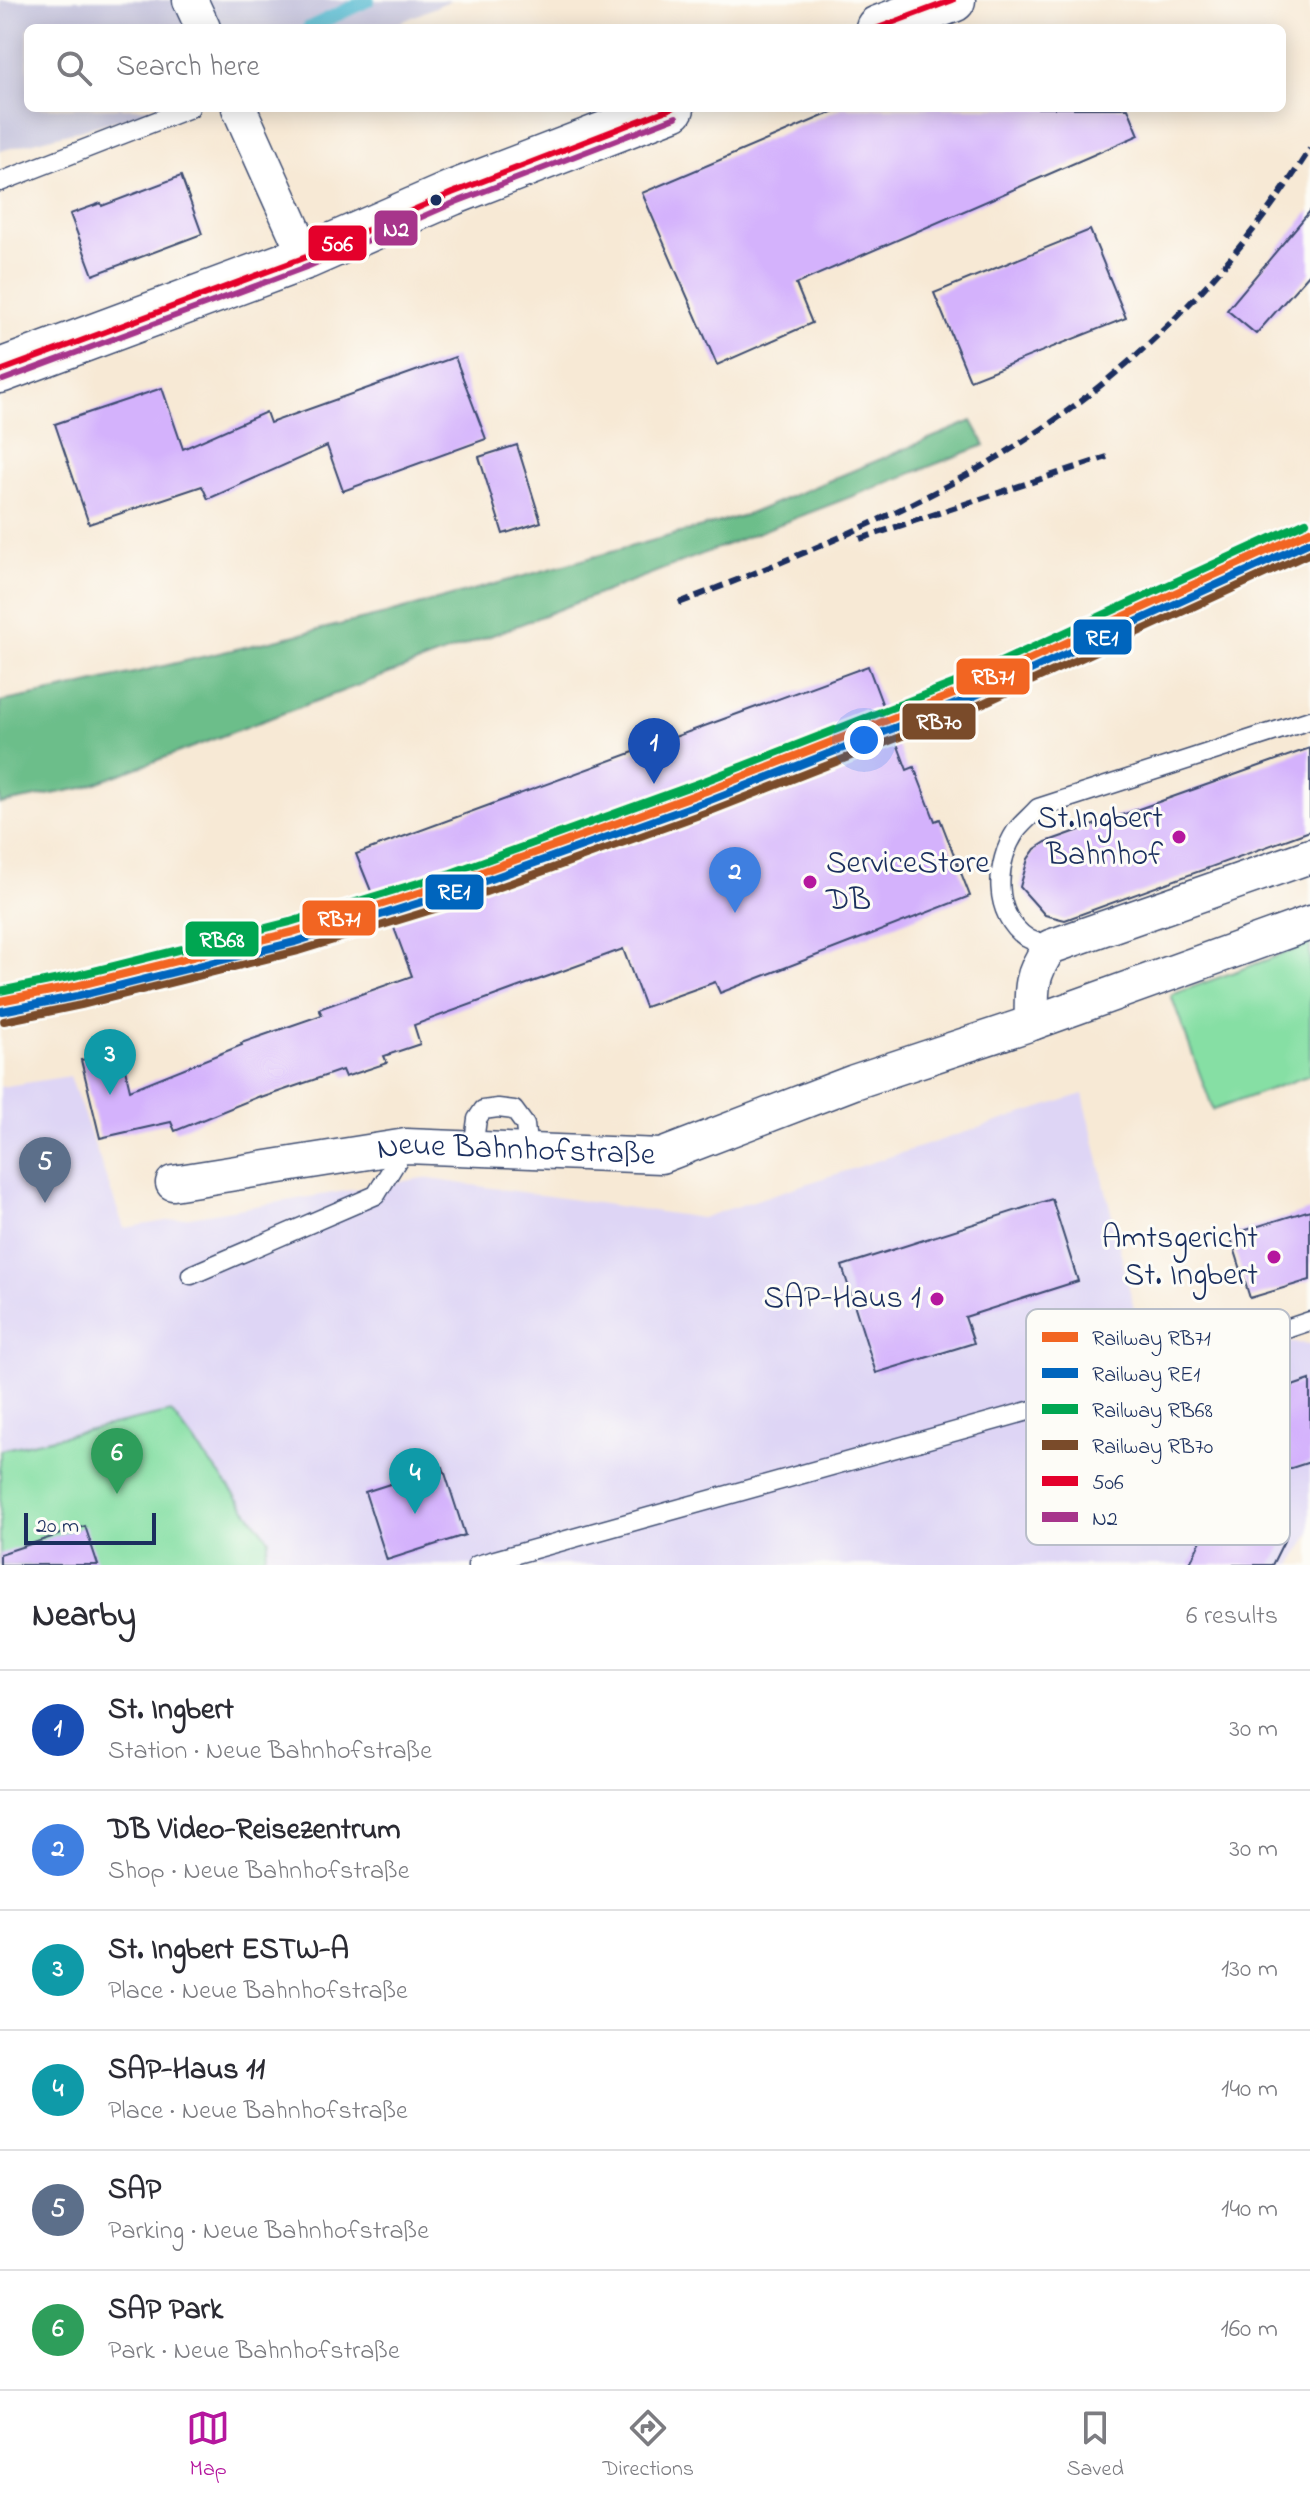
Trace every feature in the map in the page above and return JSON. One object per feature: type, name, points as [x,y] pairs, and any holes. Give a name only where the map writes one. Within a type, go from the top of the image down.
[{"type":"main road","points":[[0,371],[306,257],[452,193],[662,112]]},
{"type":"street","points":[[190,0],[201,24]]},
{"type":"street","points":[[241,112],[306,257]]},
{"type":"street","points":[[1032,1023],[1031,986],[1037,966],[1050,947],[1310,856]]},
{"type":"street","name":"Neue Bahnhofstraße","points":[[173,1183],[406,1146],[661,1156],[854,1082],[1032,1023],[1310,923]]},
{"type":"lane","points":[[0,182],[180,112]]},
{"type":"lane","points":[[1050,947],[1026,938],[1008,915],[999,887],[1003,861],[1016,830],[1038,808],[1310,720]]},
{"type":"lane","points":[[191,1275],[376,1195],[406,1146]]},
{"type":"lane","points":[[1290,1328],[1310,1321]]},
{"type":"lane","points":[[477,1565],[1026,1412]]},
{"type":"shaded area","points":[[0,0],[451,0],[397,24],[24,24],[24,112],[148,112],[0,151]]},
{"type":"shaded area","points":[[70,1076],[124,1228],[423,1178],[701,1218],[1083,1094],[1134,1309],[1026,1309],[1026,1545],[1290,1545],[1290,1343],[1310,1344],[1310,1533],[1292,1565],[0,1565],[0,1087]]},
{"type":"green space","points":[[972,421],[985,445],[490,636],[83,788],[0,804],[0,702],[386,614],[749,514]]},
{"type":"green space","points":[[1310,944],[1310,1075],[1213,1110],[1171,995]]},
{"type":"green space","points":[[171,1412],[269,1539],[263,1565],[0,1565],[0,1450]]},
{"type":"building","points":[[833,112],[1130,112],[1139,135],[796,284],[812,323],[717,365],[642,193]]},
{"type":"building","points":[[181,176],[202,234],[93,275],[70,214],[101,203],[102,206]]},
{"type":"building","points":[[1310,211],[1310,273],[1256,334],[1227,310]]},
{"type":"building","points":[[1090,230],[1126,318],[970,380],[934,293]]},
{"type":"building","points":[[455,357],[486,439],[343,491],[327,446],[208,499],[202,486],[89,524],[55,424],[162,388],[183,449],[266,412],[270,423]]},
{"type":"building","points":[[517,445],[541,522],[503,534],[479,457]]},
{"type":"building","points":[[868,666],[907,770],[914,767],[935,821],[940,819],[970,896],[720,993],[715,982],[645,1007],[623,949],[414,1025],[420,1044],[384,1056],[387,1063],[345,1077],[342,1070],[260,1096],[175,1131],[171,1122],[100,1138],[81,1060],[121,1052],[130,1090],[241,1043],[322,1015],[319,1009],[412,976],[381,893],[373,896],[356,854]]},
{"type":"building","name":"St.Ingbert Bahnhof","points":[[1310,748],[1310,831],[1065,920],[1045,915],[1020,887],[1028,859],[1035,849],[1046,842]]},
{"type":"building","name":"SAP-Haus 1","points":[[1052,1199],[1078,1281],[965,1317],[974,1343],[876,1373],[842,1266]]},
{"type":"building","name":"Amtsgericht St. Ingbert","points":[[1310,1210],[1310,1280],[1250,1298],[1230,1235]]},
{"type":"building","points":[[1310,1380],[1310,1462],[1290,1468],[1290,1387]]},
{"type":"building","points":[[443,1467],[465,1535],[387,1560],[365,1492]]},
{"type":"building","points":[[85,1526],[98,1565],[0,1565],[0,1554]]},
{"type":"building","points":[[1199,1545],[1282,1545],[1272,1565],[1189,1565]]},
{"type":"waterway","points":[[317,24],[368,0]]},
{"type":"railway","points":[[679,603],[801,554],[921,499],[998,457],[1089,395],[1132,359],[1210,281],[1246,239],[1310,149]]},
{"type":"railway","points":[[860,539],[1107,457]]},
{"type":"rail line","name":"RB68","points":[[0,991],[74,976],[290,922],[451,873],[702,782],[955,683],[1306,522]]},
{"type":"rail line","name":"RB71","points":[[0,1001],[76,986],[293,932],[454,882],[706,791],[959,692],[1310,531]]},
{"type":"rail line","name":"RE1","points":[[2,1011],[78,996],[295,942],[457,891],[710,800],[963,701],[1310,542]]},
{"type":"rail line","name":"RB70","points":[[4,1021],[298,951],[461,901],[713,810],[966,711],[1310,553]]},
{"type":"transit line","name":"506","points":[[889,24],[953,0]]},
{"type":"transit line","name":"506","points":[[0,371],[306,257],[452,193],[662,112]]},
{"type":"transit line","name":"N2","points":[[3,380],[309,266],[456,202],[676,117]]},
{"type":"place","name":"St. Ingbert","points":[[654,784]]},
{"type":"place","name":"St.Ingbert Bahnhof","points":[[1179,837]]},
{"type":"place","name":"ServiceStore DB","points":[[810,882]]},
{"type":"place","name":"DB Video-Reisezentrum","points":[[735,913]]},
{"type":"place","name":"St. Ingbert ESTW-A","points":[[110,1095]]},
{"type":"place","name":"SAP","points":[[45,1203]]},
{"type":"place","name":"Amtsgericht St. Ingbert","points":[[1274,1257]]},
{"type":"place","name":"SAP-Haus 1","points":[[937,1299]]},
{"type":"place","name":"SAP Park","points":[[117,1494]]},
{"type":"place","name":"SAP-Haus 11","points":[[415,1514]]}]
